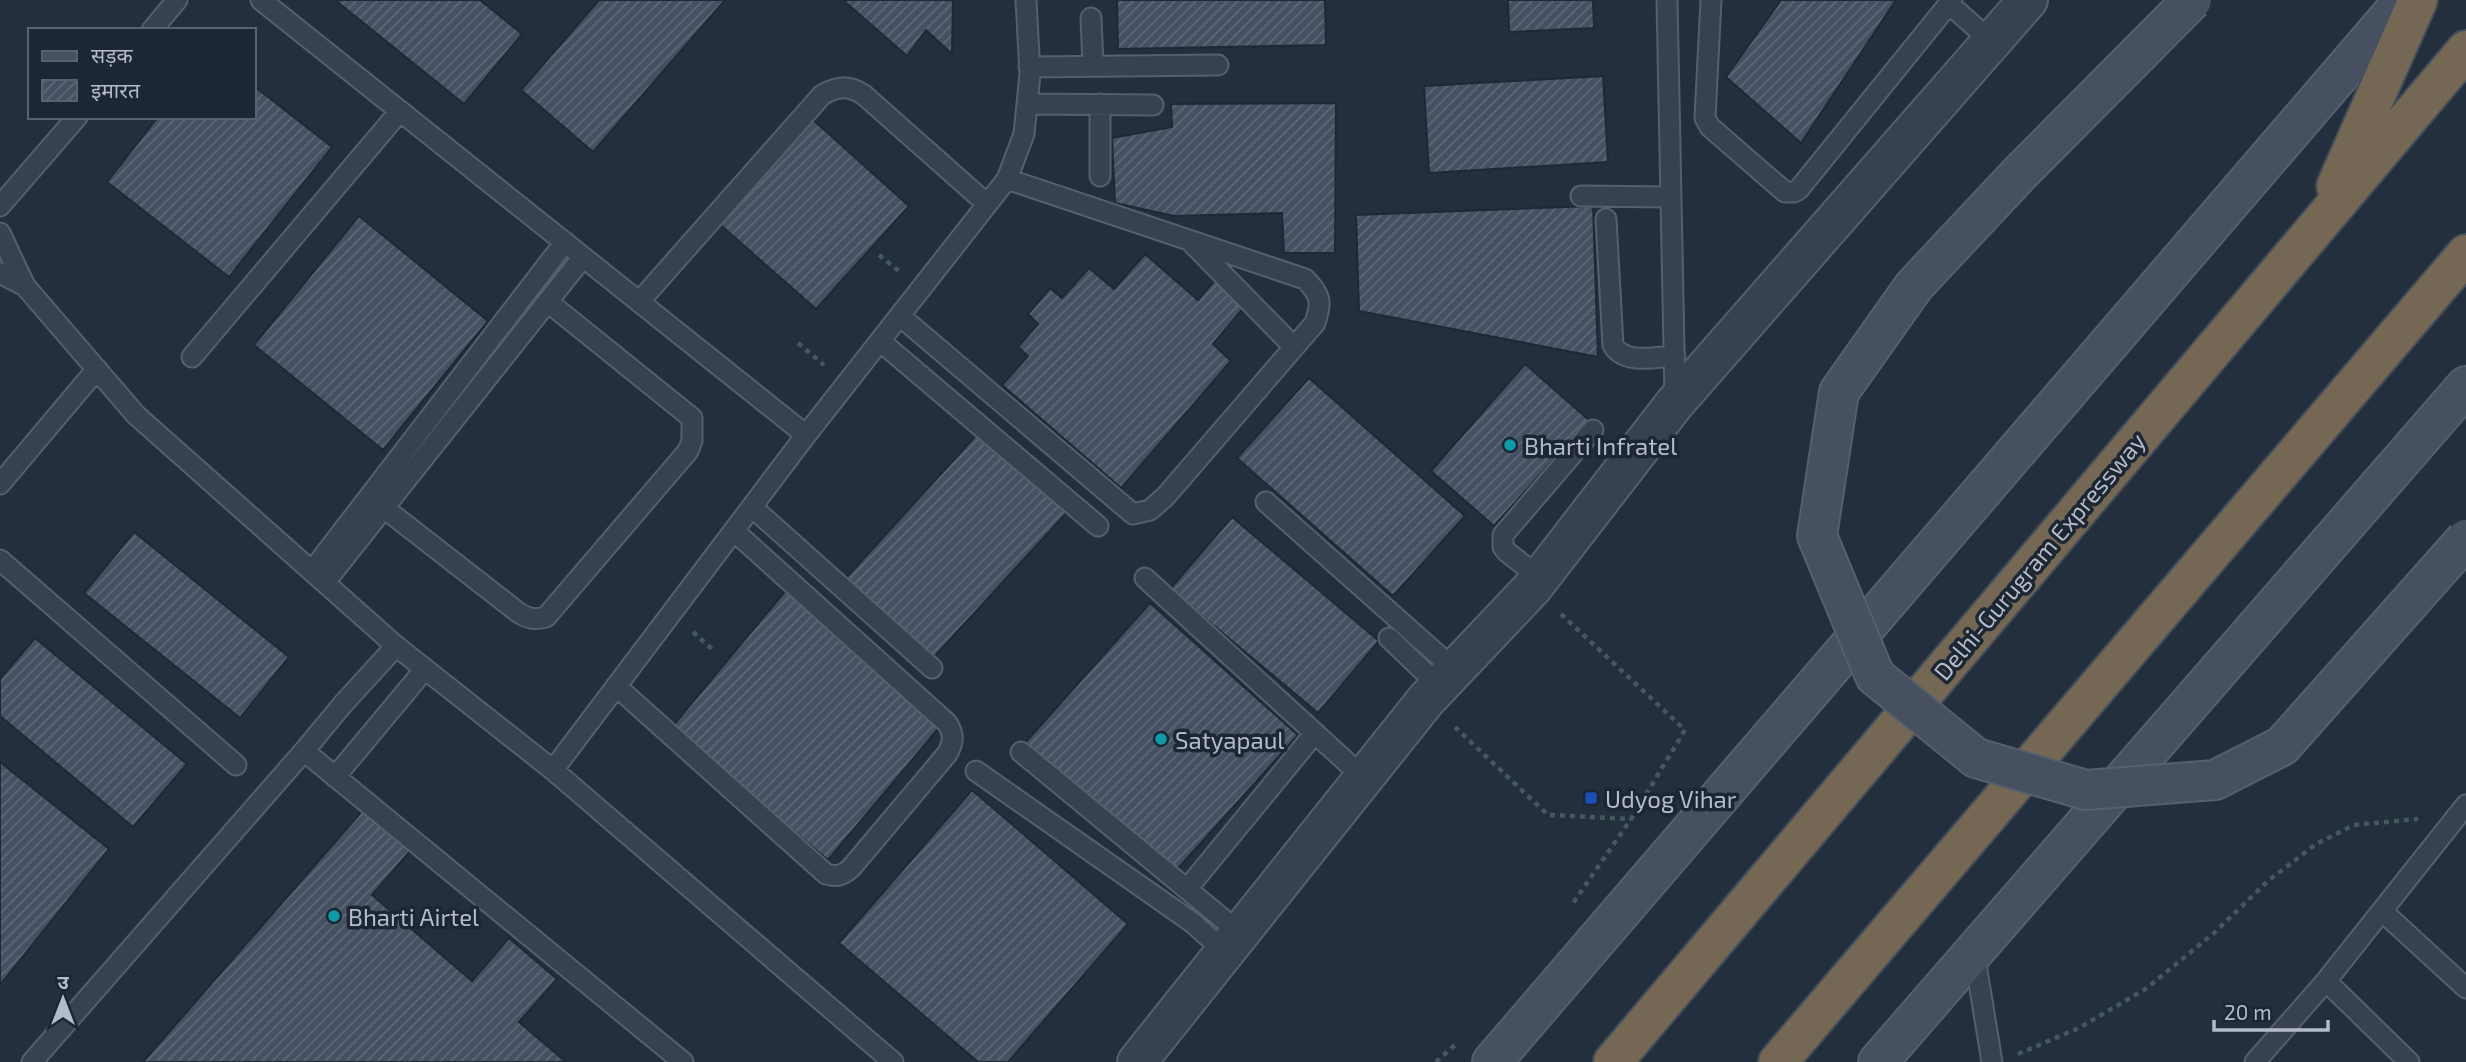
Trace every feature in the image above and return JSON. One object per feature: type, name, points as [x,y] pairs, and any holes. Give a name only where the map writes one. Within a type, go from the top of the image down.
[{"type":"highway","points":[[2320,223],[2418,0]]},
{"type":"highway","name":"Delhi-Gurugram Expressway","points":[[1613,1062],[2466,50]]},
{"type":"highway","points":[[1778,1062],[2466,254]]},
{"type":"main road","points":[[2192,0],[2019,174],[1914,286],[1839,392],[1816,536],[1875,676],[1976,758],[2086,790],[2216,780],[2282,746],[2466,539]]},
{"type":"main road","points":[[1492,1062],[2404,0]]},
{"type":"main road","points":[[1878,1062],[2466,386]]},
{"type":"street","points":[[1137,1062],[1440,685],[1537,583],[1675,403],[2028,0]]},
{"type":"lane","points":[[154,28],[177,0]]},
{"type":"lane","points":[[261,0],[806,435]]},
{"type":"lane","points":[[553,770],[806,435],[1007,179],[1024,134],[1029,66],[1026,0]]},
{"type":"lane","points":[[1667,0],[1675,403]]},
{"type":"lane","points":[[1711,0],[1705,118],[1710,127],[1785,192],[1799,188],[1951,2],[1992,42]]},
{"type":"lane","points":[[1091,18],[1093,66]]},
{"type":"lane","points":[[1029,66],[1218,65]]},
{"type":"lane","points":[[639,302],[822,95],[833,89],[844,87],[864,94],[987,204]]},
{"type":"lane","points":[[1027,104],[1153,105]]},
{"type":"lane","points":[[1100,104],[1100,176]]},
{"type":"lane","points":[[192,358],[400,111]]},
{"type":"lane","points":[[0,206],[75,119]]},
{"type":"lane","points":[[900,316],[1133,514],[1150,510],[1165,497],[1315,323],[1321,306],[1317,290],[1305,279],[1007,179]]},
{"type":"lane","points":[[1581,196],[1671,197]]},
{"type":"lane","points":[[1606,219],[1614,345],[1617,352],[1627,358],[1675,356]]},
{"type":"lane","points":[[0,233],[26,286],[136,415],[396,646],[553,770],[893,1062]]},
{"type":"lane","points":[[1189,240],[1294,347]]},
{"type":"lane","points":[[318,577],[565,243]]},
{"type":"lane","points":[[318,577],[384,508],[583,257]]},
{"type":"lane","points":[[0,273],[26,286]]},
{"type":"lane","points":[[384,508],[519,613],[537,620],[546,617],[688,452],[692,441],[692,418],[548,302]]},
{"type":"lane","points":[[880,341],[1098,526]]},
{"type":"lane","points":[[0,484],[97,369]]},
{"type":"lane","points":[[1537,583],[1503,547],[1503,535],[1593,430]]},
{"type":"lane","points":[[1266,502],[1440,685]]},
{"type":"lane","points":[[752,507],[932,668]]},
{"type":"lane","points":[[616,687],[826,874],[835,876],[844,874],[851,868],[947,754],[953,744],[952,732],[947,723],[734,531]]},
{"type":"lane","points":[[0,560],[236,765]]},
{"type":"lane","points":[[1145,579],[1364,778]]},
{"type":"lane","points":[[1389,638],[1440,685]]},
{"type":"lane","points":[[32,1062],[342,704],[396,646]]},
{"type":"lane","points":[[335,777],[425,669]]},
{"type":"lane","points":[[1187,889],[1315,733]]},
{"type":"lane","points":[[304,751],[683,1062]]},
{"type":"lane","points":[[1021,752],[1187,889],[1232,942]]},
{"type":"lane","points":[[976,771],[1193,923],[1232,942]]},
{"type":"lane","points":[[2255,1062],[2326,981],[2462,811]]},
{"type":"lane","points":[[2382,911],[2466,988]]},
{"type":"lane","points":[[1974,951],[2001,1060]]},
{"type":"lane","points":[[2326,981],[2409,1062]]},
{"type":"path","points":[[1537,583],[1685,730],[1631,818],[1570,906]]},
{"type":"path","points":[[1440,685],[1548,815],[1631,818]]},
{"type":"path","points":[[2001,1060],[2079,1028],[2147,988],[2214,933],[2268,881],[2316,844],[2354,825],[2462,811]]},
{"type":"building","points":[[335,0],[480,0],[522,34],[464,104]]},
{"type":"building","points":[[599,0],[725,0],[593,152],[521,90]]},
{"type":"building","points":[[843,0],[953,0],[952,54],[926,30],[907,56]]},
{"type":"building","points":[[1117,0],[1325,0],[1326,45],[1118,49]]},
{"type":"building","points":[[1508,0],[1593,0],[1594,28],[1509,32]]},
{"type":"building","points":[[1781,0],[1896,0],[1801,143],[1726,77]]},
{"type":"building","points":[[1603,76],[1608,162],[1429,173],[1424,86]]},
{"type":"building","points":[[256,88],[332,147],[229,277],[107,182],[156,119],[256,119]]},
{"type":"building","points":[[1336,103],[1335,253],[1284,253],[1282,213],[1174,216],[1115,203],[1112,138],[1172,127],[1171,104]]},
{"type":"building","points":[[810,117],[909,206],[816,309],[716,221]]},
{"type":"building","points":[[1593,206],[1598,357],[1359,311],[1356,215]]},
{"type":"building","points":[[359,216],[488,321],[383,450],[254,345]]},
{"type":"building","points":[[1145,254],[1198,300],[1216,279],[1246,305],[1213,344],[1231,361],[1121,488],[1002,385],[1028,356],[1018,347],[1038,324],[1028,314],[1050,288],[1062,298],[1089,268],[1114,289]]},
{"type":"building","name":"Bharti Infratel","points":[[1525,364],[1589,420],[1494,526],[1431,471]]},
{"type":"building","points":[[1309,378],[1465,516],[1393,596],[1237,458]]},
{"type":"building","points":[[982,429],[1070,509],[934,657],[846,578]]},
{"type":"building","points":[[1232,517],[1379,641],[1318,713],[1170,589]]},
{"type":"building","points":[[134,532],[289,657],[240,718],[84,593]]},
{"type":"building","points":[[787,589],[943,723],[828,860],[671,728]]},
{"type":"building","name":"Satyapaul","points":[[1150,603],[1298,735],[1172,875],[1024,744]]},
{"type":"building","points":[[35,638],[187,764],[133,827],[0,716],[0,679]]},
{"type":"building","points":[[0,762],[109,849],[0,985]]},
{"type":"building","points":[[972,790],[1128,924],[1008,1062],[978,1062],[839,943]]},
{"type":"building","name":"Bharti Airtel","points":[[363,810],[411,850],[372,895],[472,981],[509,938],[557,979],[519,1022],[566,1062],[143,1062]]},
{"type":"place","name":"Bharti Infratel","points":[[1510,445]]},
{"type":"place","name":"Satyapaul","points":[[1161,739]]},
{"type":"place","name":"Udyog Vihar","points":[[1591,798]]},
{"type":"place","name":"Bharti Airtel","points":[[334,916]]}]
